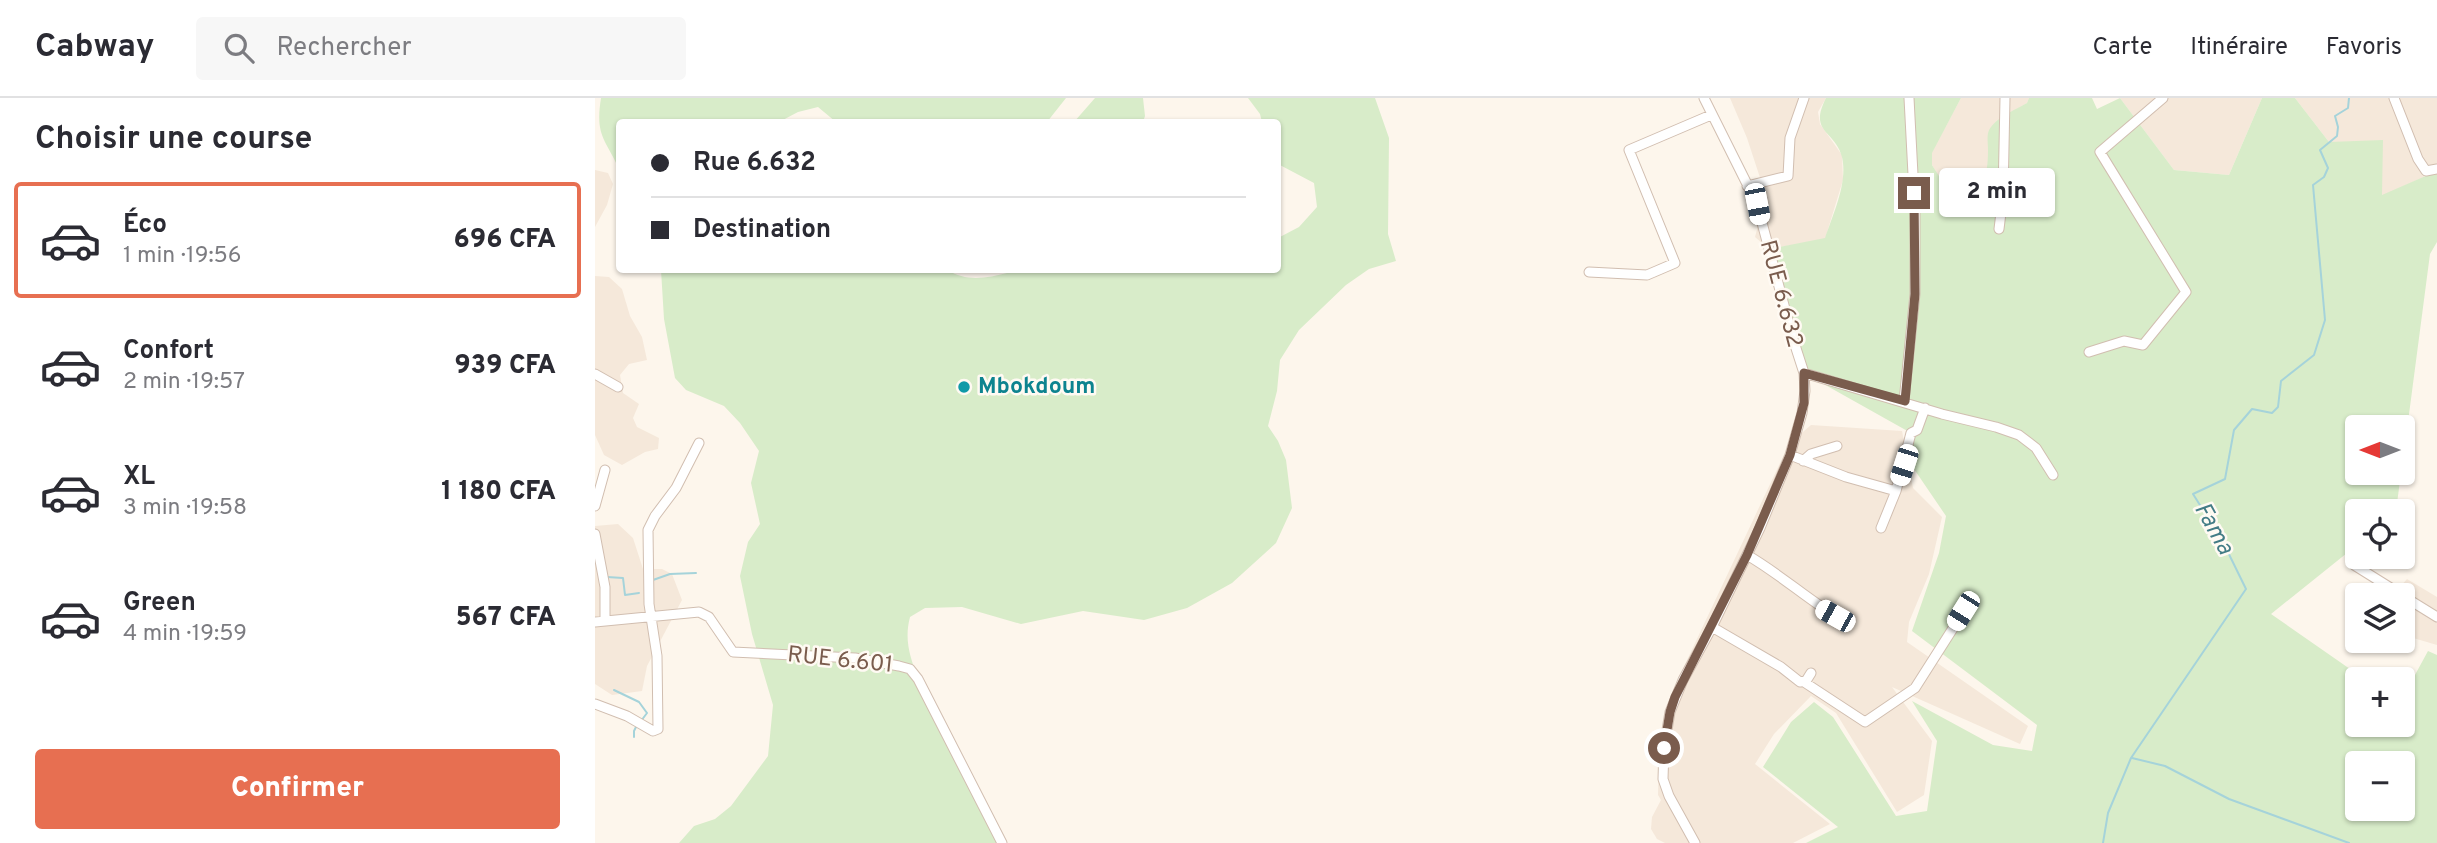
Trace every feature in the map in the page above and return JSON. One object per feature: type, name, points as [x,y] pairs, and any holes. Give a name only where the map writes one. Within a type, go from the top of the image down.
[{"type":"street","name":"RUE 6.632","points":[[1695,843],[1669,796],[1662,768],[1671,706],[1747,555],[1790,455],[1804,403],[1804,373],[1757,204],[1704,98]]},
{"type":"street","points":[[1747,186],[1787,176],[1790,138],[1804,98]]},
{"type":"street","points":[[1905,401],[1915,294],[1915,214],[1909,98]]},
{"type":"street","points":[[1999,229],[2003,196],[2005,98]]},
{"type":"street","points":[[2394,98],[2418,159],[2426,171],[2437,169]]},
{"type":"street","points":[[2089,352],[2124,341],[2143,345],[2186,292],[2100,152],[2159,99]]},
{"type":"street","points":[[1589,272],[1647,275],[1675,263],[1629,150],[1711,115]]},
{"type":"street","points":[[1804,373],[2019,435],[2036,448],[2053,475]]},
{"type":"street","points":[[595,374],[618,387]]},
{"type":"street","points":[[1881,528],[1896,491],[1912,433],[1917,430],[1925,408]]},
{"type":"street","points":[[595,704],[627,716],[653,731],[658,729],[657,656],[651,616],[648,530],[676,488],[699,443]]},
{"type":"street","points":[[1803,461],[1811,454],[1837,446]]},
{"type":"street","points":[[1790,455],[1896,491]]},
{"type":"street","points":[[595,506],[605,470]]},
{"type":"street","points":[[595,534],[605,587],[605,620]]},
{"type":"street","points":[[1747,555],[1822,609],[1847,623]]},
{"type":"street","points":[[2360,569],[2383,583]]},
{"type":"street","points":[[2415,603],[2437,617]]},
{"type":"street","points":[[1712,626],[1865,722],[1915,688],[1963,611]]},
{"type":"street","name":"RUE 6.601","points":[[595,622],[629,621],[651,616],[699,612],[709,617],[729,648],[740,654],[855,658],[909,670],[924,689],[1002,843]]},
{"type":"street","points":[[1804,682],[1811,673]]},
{"type":"shaded area","points":[[1730,98],[1826,98],[1818,112],[1820,124],[1842,155],[1843,180],[1825,239],[1769,249],[1755,237],[1766,196],[1747,138]]},
{"type":"shaded area","points":[[1961,98],[2029,98],[2027,103],[1995,123],[1988,133],[1988,172],[1982,183],[1971,190],[1945,187],[1932,165],[1932,152]]},
{"type":"shaded area","points":[[2120,98],[2262,98],[2229,175],[2174,170]]},
{"type":"shaded area","points":[[2295,98],[2437,98],[2437,171],[2382,196],[2329,142]]},
{"type":"shaded area","points":[[595,170],[608,173],[613,184],[607,205],[595,227]]},
{"type":"shaded area","points":[[595,276],[609,277],[622,289],[630,316],[642,337],[647,360],[629,364],[620,375],[623,393],[639,404],[633,418],[637,427],[659,438],[658,449],[645,452],[622,465],[604,455],[595,435]]},
{"type":"shaded area","points":[[1811,425],[1902,431],[1913,488],[1942,517],[1929,574],[1909,622],[1907,642],[2028,726],[2020,744],[1892,687],[1932,741],[1924,795],[1897,812],[1836,713],[1811,696],[1774,734],[1755,764],[1830,824],[1793,843],[1665,843],[1657,839],[1651,829],[1652,817],[1661,800],[1658,795],[1659,757],[1679,677],[1789,444]]},
{"type":"shaded area","points":[[618,524],[633,538],[643,569],[662,569],[672,574],[682,600],[647,666],[642,691],[612,695],[595,684],[595,526]]},
{"type":"shaded area","points":[[2415,584],[2437,597],[2437,645],[2415,639]]},
{"type":"green space","points":[[601,98],[1066,98],[1049,119],[832,119],[818,107],[785,119],[616,119],[616,163],[600,129]]},
{"type":"green space","points":[[1095,98],[1143,98],[1144,119],[1077,119]]},
{"type":"green space","points":[[1248,98],[1375,98],[1389,138],[1388,234],[1396,261],[1369,269],[1346,285],[1299,330],[1280,360],[1277,391],[1268,426],[1286,460],[1292,508],[1276,543],[1232,583],[1187,608],[1144,620],[1083,611],[1021,624],[962,607],[925,608],[910,617],[909,648],[918,678],[1002,843],[679,843],[694,826],[715,819],[731,806],[768,756],[773,705],[752,634],[740,576],[748,542],[760,524],[751,483],[759,451],[740,423],[724,406],[686,390],[675,378],[664,319],[661,273],[953,273],[977,278],[1007,273],[1281,273],[1281,236],[1299,227],[1317,207],[1314,183],[1281,166],[1281,119],[1261,119]]},
{"type":"green space","points":[[1826,98],[1961,98],[1932,153],[1932,165],[1946,187],[1967,188],[1980,184],[1984,179],[1990,128],[2005,115],[2027,103],[2029,98],[2092,98],[2097,109],[2120,98],[2174,170],[2229,175],[2262,98],[2295,98],[2329,142],[2383,140],[2382,195],[2437,171],[2437,242],[2430,254],[2409,415],[2345,415],[2345,485],[2399,485],[2398,499],[2345,499],[2345,555],[2271,614],[2347,667],[2345,667],[2345,737],[2415,737],[2415,675],[2428,651],[2437,655],[2437,843],[1806,843],[1838,827],[1763,767],[1791,722],[1814,702],[1833,717],[1896,816],[1927,811],[1937,741],[1912,701],[1993,745],[2032,751],[2037,725],[1912,631],[1939,553],[1946,516],[1914,469],[1911,433],[1804,373],[1769,249],[1825,238],[1839,198],[1843,167],[1839,148],[1821,125],[1820,118]]},
{"type":"waterway","name":"Fama","points":[[2103,843],[2108,813],[2131,758],[2246,589],[2222,540],[2193,494],[2225,479],[2234,430],[2252,409],[2272,413],[2278,407],[2281,381],[2314,355],[2325,320],[2313,185],[2324,177],[2328,168],[2320,150],[2337,136],[2335,116],[2348,108],[2349,98]]},
{"type":"waterway","points":[[653,580],[670,574],[696,573]]},
{"type":"waterway","points":[[607,577],[623,578],[625,595],[639,593]]},
{"type":"waterway","points":[[614,690],[639,702],[647,713],[641,721]]},
{"type":"waterway","points":[[634,737],[637,725]]},
{"type":"waterway","points":[[2132,758],[2165,766],[2229,799],[2349,843]]},
{"type":"place","name":"Mbokdoum","points":[[964,387]]},
{"type":"route","points":[[1664,748],[1667,723],[1675,697],[1747,555],[1790,455],[1804,403],[1804,373],[1905,401],[1915,294],[1914,193]]}]
